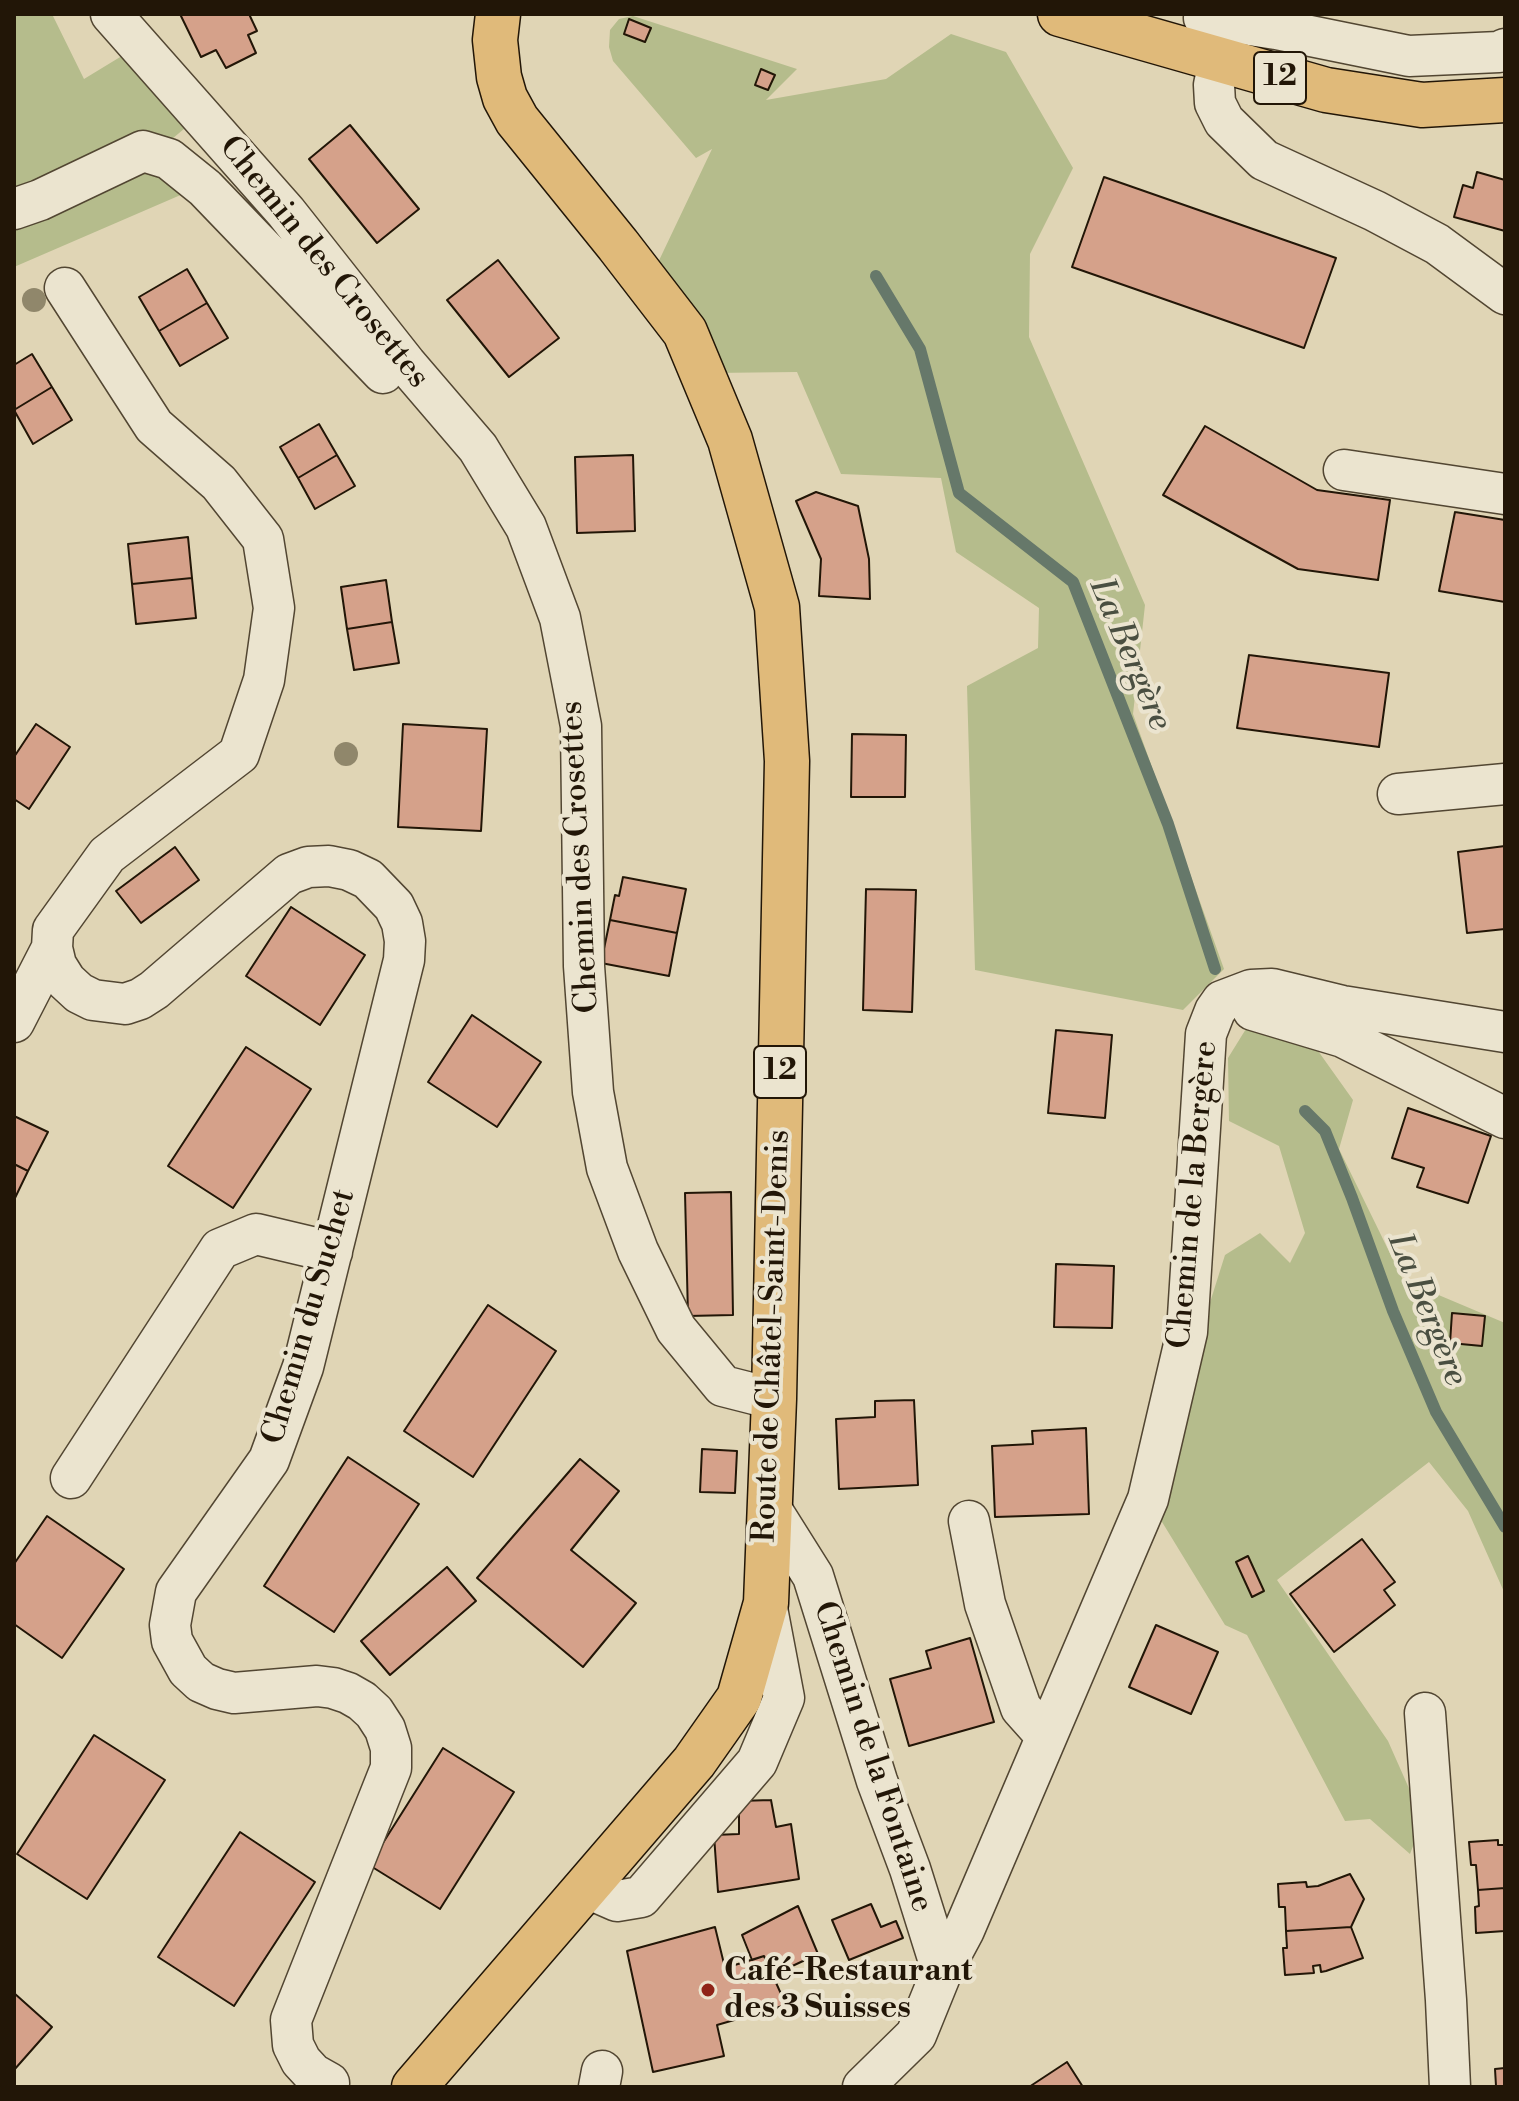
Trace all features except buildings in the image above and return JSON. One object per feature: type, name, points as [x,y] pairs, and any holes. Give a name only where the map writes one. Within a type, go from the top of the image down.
[{"type":"main road","name":"Route de Châtel-Saint-Denis","points":[[414,2087],[694,1762],[739,1698],[766,1603],[774,1399],[787,761],[777,607],[730,440],[685,332],[517,120],[505,98],[495,55],[498,14]]},
{"type":"main road","name":"12","points":[[1060,14],[1204,36],[1326,90],[1422,105],[1505,100]]},
{"type":"street","name":"Chemin des Crosettes","points":[[111,14],[286,212],[406,364],[478,448],[526,527],[560,618],[581,726],[584,966],[593,1092],[607,1168],[638,1251],[676,1329],[723,1386],[774,1399]]},
{"type":"street","points":[[1505,49],[1499,52],[1409,56],[1276,29],[1204,36],[1215,103],[1224,121],[1264,160],[1375,211],[1437,244],[1505,294]]},
{"type":"street","points":[[14,209],[40,200],[143,151],[169,159],[205,188],[429,421],[454,421]]},
{"type":"street","points":[[14,1022],[52,948],[53,930],[107,855],[239,754],[264,680],[274,608],[263,539],[219,483],[154,426],[65,288]]},
{"type":"street","points":[[1344,470],[1505,494]]},
{"type":"street","points":[[1398,794],[1505,784]]},
{"type":"street","name":"Chemin du Suchet","points":[[52,948],[56,965],[66,981],[79,993],[101,1002],[125,1004],[154,990],[289,874],[308,867],[329,866],[349,870],[368,879],[394,906],[402,923],[404,960],[303,1367],[269,1460],[176,1592],[170,1625],[172,1641],[188,1670],[201,1682],[234,1693],[317,1686],[333,1688],[362,1701],[385,1729],[391,1748],[391,1768],[291,2020],[293,2045],[301,2061],[327,2086]]},
{"type":"street","name":"Chemin de la Bergère","points":[[942,1971],[964,1930],[1148,1499],[1187,1332],[1206,1034],[1215,1011],[1222,1001],[1251,990],[1272,989],[1342,1006],[1505,1032]]},
{"type":"street","points":[[1222,1001],[1343,1037],[1505,1118]]},
{"type":"street","points":[[71,1478],[220,1249],[256,1234],[332,1252]]},
{"type":"street","name":"Chemin de la Fontaine","points":[[769,1506],[813,1576],[877,1781],[910,1869],[942,1971]]},
{"type":"street","points":[[969,1521],[985,1604],[1021,1708],[1046,1736]]},
{"type":"street","points":[[1425,1713],[1450,2087]]},
{"type":"street","points":[[863,2087],[916,2035],[942,1971]]},
{"type":"green space","points":[[14,14],[52,14],[84,79],[130,51],[191,123],[172,139],[213,181],[14,267]]},
{"type":"green space","points":[[633,16],[797,69],[766,100],[886,79],[951,34],[1006,52],[1073,168],[1030,254],[1029,337],[1145,605],[1133,714],[1224,969],[1183,1010],[975,970],[967,686],[1038,648],[1039,608],[956,552],[941,478],[841,474],[797,372],[712,373],[654,271],[712,149],[696,158],[613,61],[609,47],[610,30],[619,19]]},
{"type":"green space","points":[[1249,1024],[1301,1027],[1353,1100],[1339,1149],[1403,1280],[1505,1323],[1505,1594],[1468,1511],[1429,1462],[1277,1580],[1388,1741],[1423,1820],[1410,1854],[1370,1819],[1345,1821],[1247,1635],[1225,1625],[1148,1499],[1225,1255],[1260,1233],[1290,1263],[1305,1233],[1279,1146],[1229,1121],[1228,1058]]},
{"type":"waterway","name":"La Bergère","points":[[876,276],[920,349],[959,493],[1073,582],[1168,824],[1215,969]]},
{"type":"waterway","name":"La Bergère","points":[[1305,1111],[1325,1131],[1393,1311],[1436,1412],[1505,1527]]},
{"type":"place","name":"Café-Restaurant des 3 Suisses","points":[[708,1990]]}]
